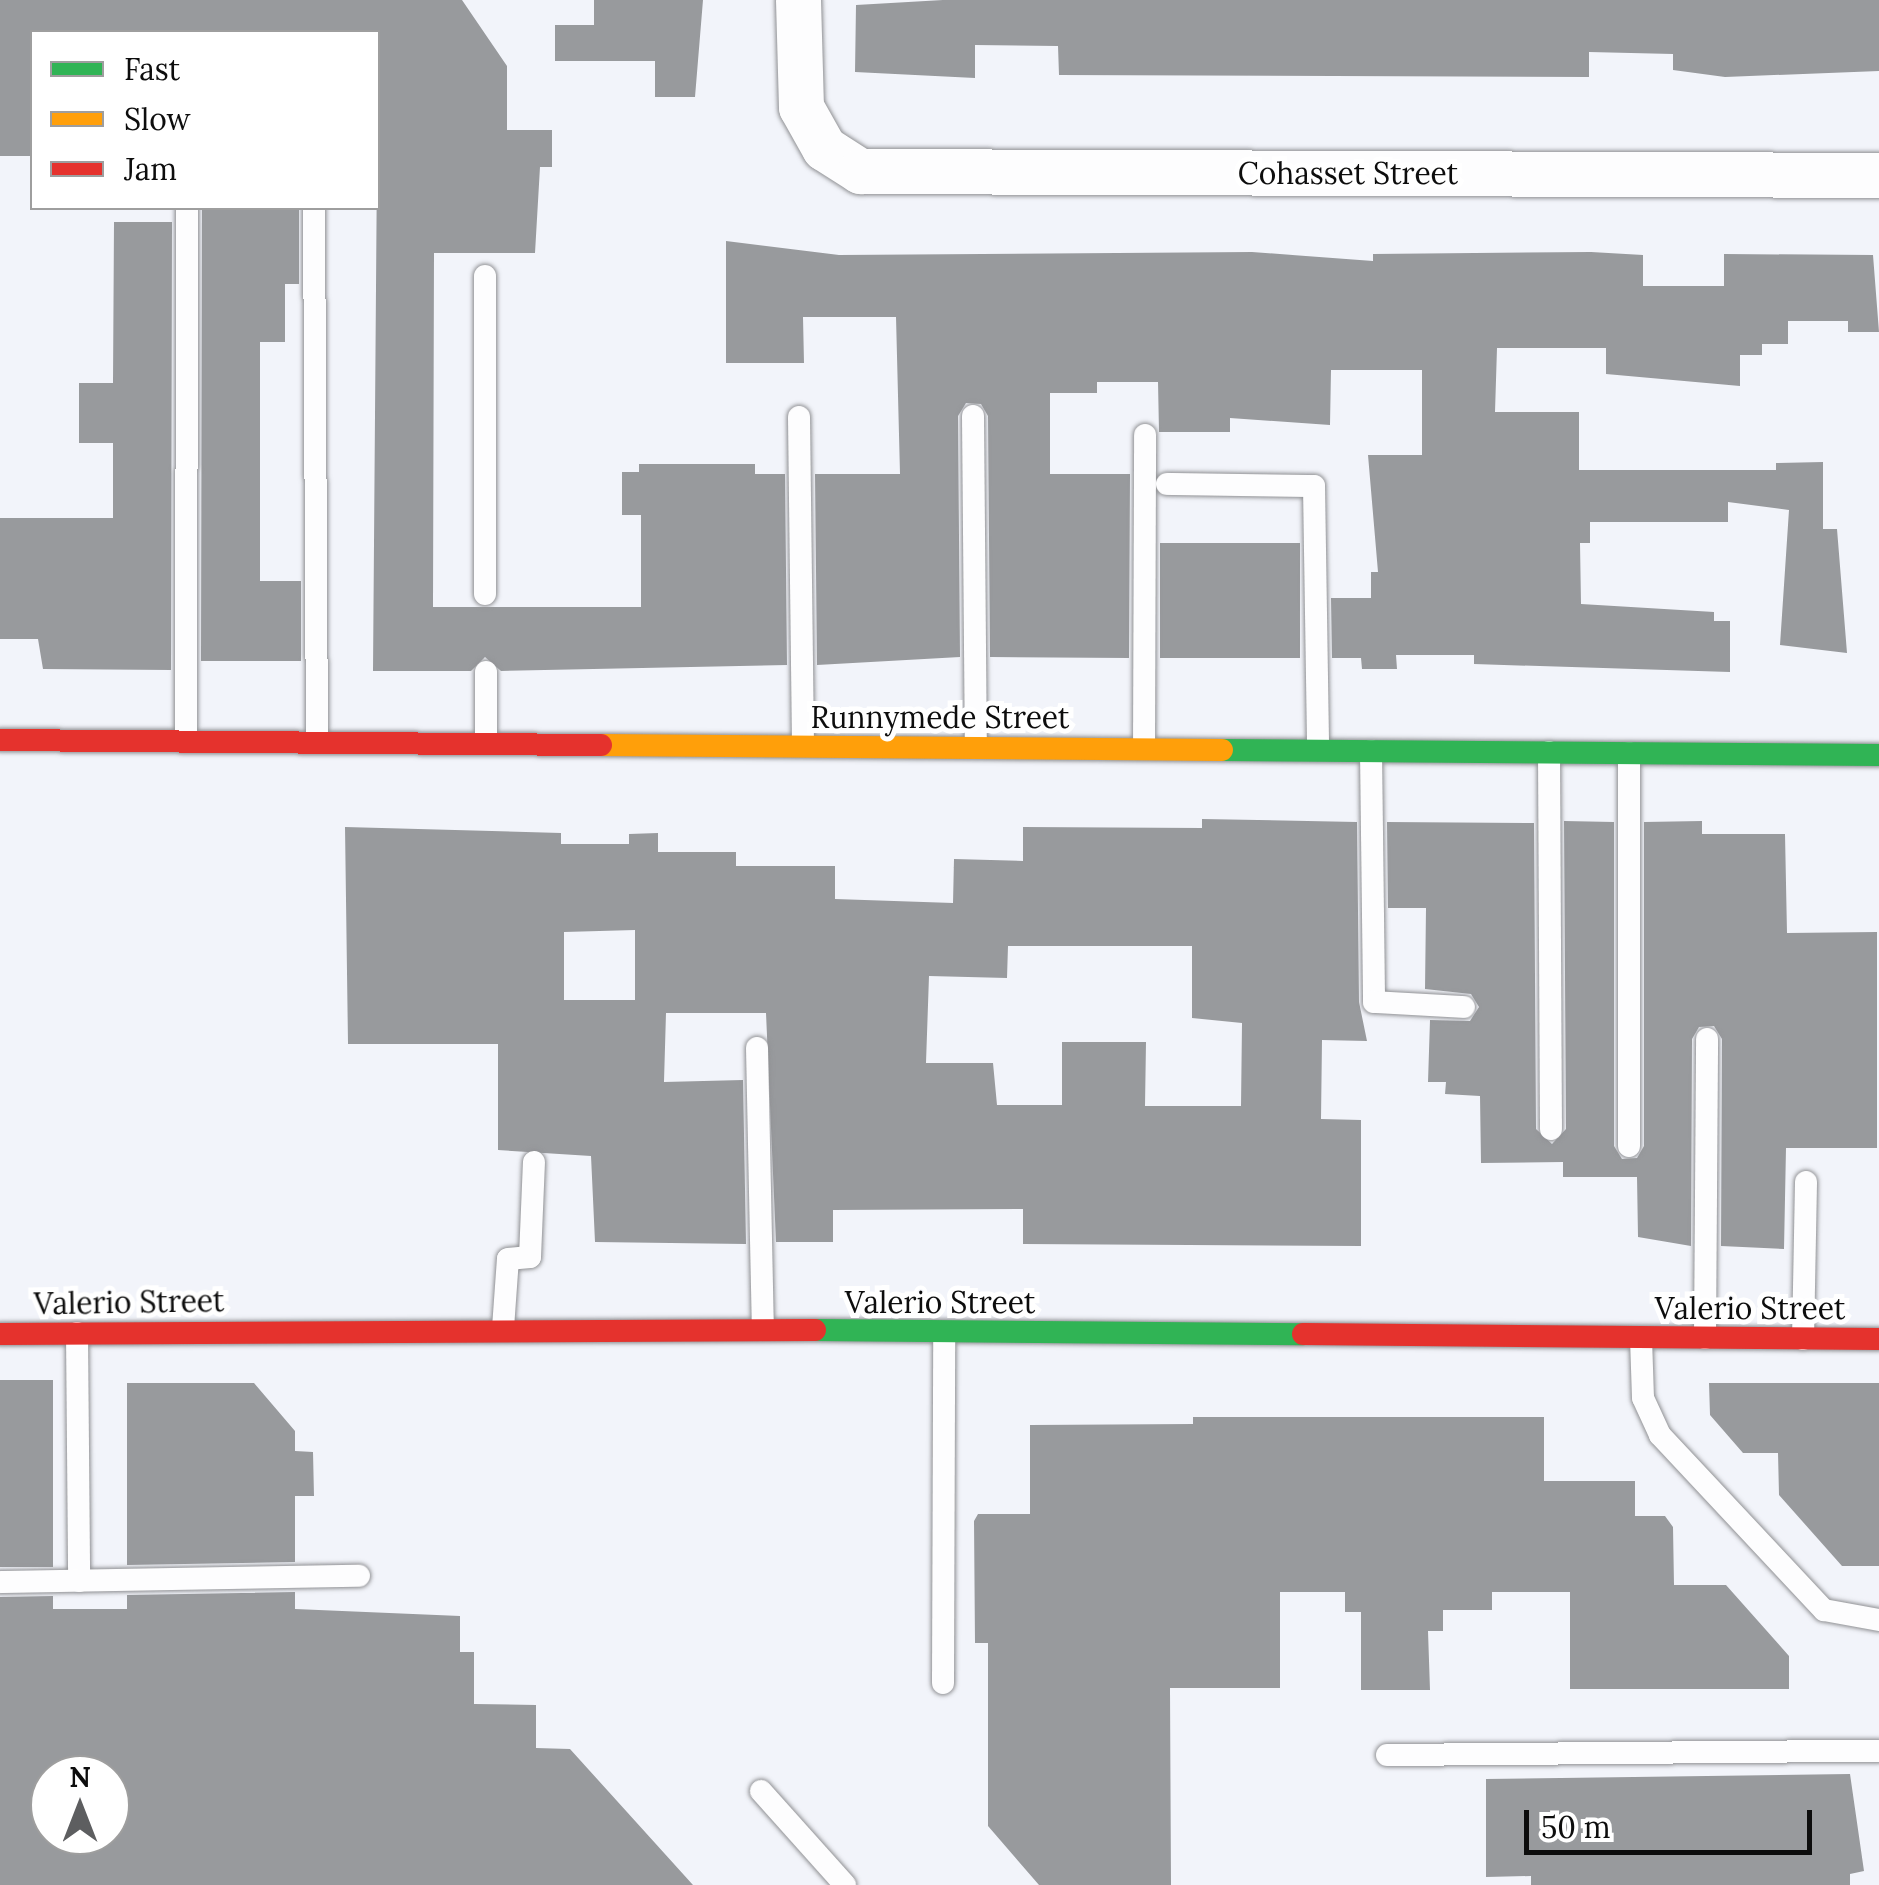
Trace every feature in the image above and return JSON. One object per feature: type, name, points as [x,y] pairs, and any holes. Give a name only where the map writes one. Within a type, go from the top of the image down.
[{"type":"street","name":"Cohasset Street","points":[[798,0],[801,107],[824,148],[860,171],[1879,175]]},
{"type":"street","name":"Runnymede Street","points":[[0,740],[1879,755]]},
{"type":"street","name":"Valerio Street","points":[[0,1334],[504,1328],[1879,1340]]},
{"type":"lane","points":[[186,741],[187,210]]},
{"type":"lane","points":[[314,210],[317,742]]},
{"type":"lane","points":[[485,276],[485,594]]},
{"type":"lane","points":[[973,416],[976,748]]},
{"type":"lane","points":[[799,417],[802,746]]},
{"type":"lane","points":[[1144,749],[1145,436]]},
{"type":"lane","points":[[1168,484],[1314,486],[1318,750]]},
{"type":"lane","points":[[486,672],[486,744]]},
{"type":"lane","points":[[1371,751],[1374,1002],[1464,1007]]},
{"type":"lane","points":[[1549,752],[1551,1129]]},
{"type":"lane","points":[[1629,753],[1629,1146]]},
{"type":"lane","points":[[1705,1338],[1708,1039]]},
{"type":"lane","points":[[757,1048],[763,1330]]},
{"type":"lane","points":[[504,1328],[508,1259],[530,1257],[534,1162]]},
{"type":"lane","points":[[1804,1339],[1806,1182]]},
{"type":"lane","points":[[942,1683],[944,1332]]},
{"type":"lane","points":[[77,1333],[78,1582]]},
{"type":"lane","points":[[1640,1338],[1643,1398],[1660,1434],[1824,1610],[1879,1620]]},
{"type":"lane","points":[[0,1582],[358,1576]]},
{"type":"lane","points":[[1386,1755],[1879,1751]]},
{"type":"lane","points":[[761,1791],[845,1885]]},
{"type":"building","points":[[0,0],[462,0],[507,66],[507,130],[552,130],[552,167],[540,167],[535,253],[434,253],[433,607],[641,607],[641,515],[622,515],[622,472],[639,472],[639,464],[755,464],[755,474],[785,474],[787,665],[501,671],[485,657],[471,671],[373,671],[380,30],[30,30],[30,156],[0,156]]},
{"type":"building","points":[[594,0],[703,0],[695,97],[655,97],[655,61],[555,61],[555,25],[594,25]]},
{"type":"building","points":[[943,0],[1879,0],[1879,71],[1725,77],[1673,70],[1673,54],[1589,52],[1589,77],[1059,75],[1058,46],[975,45],[975,78],[855,72],[856,5]]},
{"type":"building","points":[[202,210],[299,210],[299,284],[285,284],[285,342],[260,342],[260,581],[301,581],[301,661],[201,661]]},
{"type":"building","points":[[114,222],[172,222],[171,670],[43,669],[38,639],[0,639],[0,518],[113,518],[113,443],[79,443],[79,383],[113,383]]},
{"type":"building","points":[[726,241],[839,255],[1252,252],[1373,261],[1373,254],[1591,252],[1643,255],[1643,286],[1724,286],[1724,254],[1873,255],[1879,332],[1848,332],[1848,321],[1788,321],[1788,344],[1762,344],[1762,355],[1740,355],[1740,386],[1606,374],[1606,348],[1497,348],[1495,412],[1579,412],[1579,470],[1776,470],[1776,463],[1823,462],[1823,529],[1837,529],[1847,653],[1780,645],[1789,510],[1728,502],[1728,522],[1590,522],[1590,543],[1580,543],[1581,604],[1714,612],[1714,621],[1730,621],[1730,672],[1474,664],[1474,655],[1396,655],[1397,669],[1362,669],[1361,658],[1332,658],[1331,598],[1371,598],[1371,572],[1378,572],[1368,455],[1422,455],[1422,370],[1331,370],[1330,425],[1230,418],[1230,432],[1159,432],[1158,382],[1097,382],[1097,393],[1050,393],[1050,474],[1130,474],[1129,658],[990,657],[988,416],[981,404],[966,403],[958,416],[960,657],[817,665],[815,474],[900,474],[896,317],[803,317],[804,363],[726,363]]},
{"type":"building","points":[[1160,543],[1300,543],[1300,658],[1160,658]]},
{"type":"building","points":[[1202,819],[1357,822],[1359,1002],[1367,1041],[1322,1040],[1321,1119],[1361,1120],[1361,1246],[1023,1244],[1023,1209],[833,1210],[833,1242],[776,1242],[766,1013],[666,1013],[664,1082],[743,1080],[746,1244],[595,1242],[591,1156],[498,1150],[498,1044],[348,1044],[345,827],[561,833],[561,844],[629,844],[629,834],[658,833],[658,852],[736,852],[736,866],[835,866],[835,899],[953,903],[954,859],[1023,861],[1023,827],[1202,828]],"holes":[[[635,930],[635,1000],[564,1000],[564,932]],[[1008,946],[1192,946],[1192,1018],[1242,1023],[1241,1106],[1145,1106],[1146,1042],[1062,1042],[1062,1105],[997,1105],[993,1063],[926,1063],[929,976],[1007,978]]]},
{"type":"building","points":[[1564,821],[1614,822],[1614,1146],[1622,1159],[1637,1158],[1644,1146],[1644,822],[1702,821],[1702,834],[1785,834],[1787,933],[1877,932],[1877,1148],[1786,1148],[1784,1249],[1721,1246],[1722,1039],[1714,1026],[1699,1027],[1692,1039],[1691,1246],[1638,1237],[1637,1177],[1563,1177],[1563,1162],[1481,1163],[1480,1096],[1445,1094],[1446,1082],[1428,1082],[1430,1020],[1470,1021],[1479,1007],[1471,994],[1425,989],[1426,908],[1388,908],[1387,822],[1534,823],[1536,1129],[1552,1144],[1566,1129]]},
{"type":"building","points":[[0,1380],[53,1380],[53,1567],[0,1567]]},
{"type":"building","points":[[127,1383],[254,1383],[295,1431],[295,1451],[313,1452],[314,1496],[295,1496],[295,1562],[127,1565]]},
{"type":"building","points":[[1709,1383],[1879,1383],[1879,1566],[1842,1566],[1779,1495],[1778,1453],[1743,1453],[1710,1415]]},
{"type":"building","points":[[1193,1417],[1544,1417],[1544,1481],[1635,1481],[1635,1516],[1665,1516],[1673,1527],[1674,1585],[1726,1585],[1789,1656],[1789,1689],[1570,1689],[1570,1592],[1492,1592],[1492,1610],[1443,1610],[1443,1631],[1428,1631],[1430,1690],[1361,1690],[1361,1612],[1345,1612],[1345,1592],[1280,1592],[1280,1688],[1170,1688],[1171,1885],[1039,1885],[988,1826],[988,1643],[975,1643],[974,1521],[978,1514],[1030,1514],[1030,1425],[1193,1424]]},
{"type":"building","points":[[295,1592],[295,1609],[460,1616],[460,1652],[474,1652],[474,1704],[536,1705],[536,1748],[570,1749],[693,1885],[0,1885],[0,1597],[53,1596],[53,1609],[127,1609],[127,1595]]},
{"type":"building","points":[[1850,1774],[1864,1871],[1850,1874],[1850,1885],[1531,1885],[1531,1876],[1486,1877],[1486,1779]]},
{"type":"traffic: fast","points":[[1222,750],[1879,755]]},
{"type":"traffic: fast","points":[[815,1330],[1303,1334]]},
{"type":"traffic: slow","points":[[601,745],[1222,750]]},
{"type":"traffic: jam","points":[[0,740],[601,745]]},
{"type":"traffic: jam","points":[[0,1334],[815,1330]]},
{"type":"traffic: jam","points":[[1303,1334],[1879,1339]]}]
